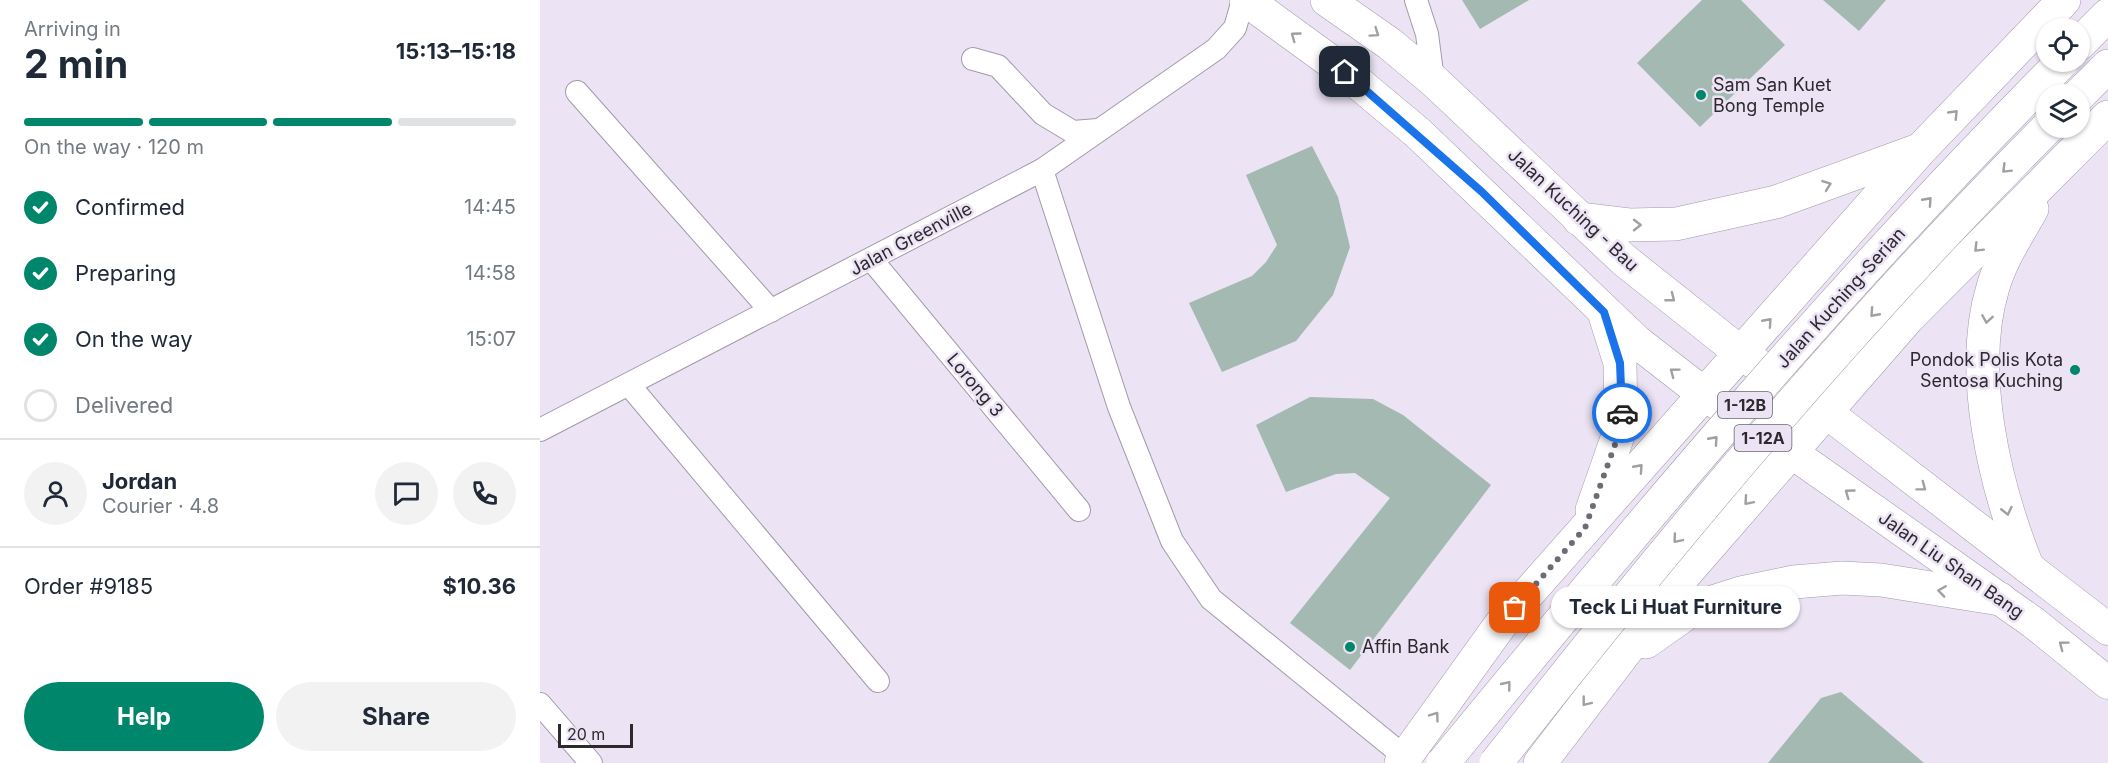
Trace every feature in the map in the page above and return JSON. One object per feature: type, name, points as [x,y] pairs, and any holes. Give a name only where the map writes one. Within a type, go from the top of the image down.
[{"type":"main road","points":[[1245,0],[1345,72],[1410,126],[1482,192],[1637,342],[1704,394],[1791,452]]},
{"type":"main road","name":"Jalan Kuching - Bau","points":[[1327,0],[1390,44],[1434,80],[1624,260],[1741,353],[1826,412]]},
{"type":"main road","points":[[1403,760],[1501,624],[1921,149],[2064,0]]},
{"type":"main road","points":[[2090,33],[2108,15]]},
{"type":"main road","points":[[2090,84],[2108,66]]},
{"type":"main road","name":"Jalan Kuching-Serian","points":[[1443,763],[1685,472],[1978,146],[2052,72]]},
{"type":"main road","points":[[1540,763],[1685,574],[1908,318],[2108,117]]},
{"type":"main road","name":"Jalan Kuching-Serian","points":[[1496,763],[1603,626],[1774,425],[2037,138]]},
{"type":"main road","points":[[1579,219],[1629,225],[1676,224],[1776,202],[1921,149]]},
{"type":"main road","points":[[2026,566],[2010,524],[1984,418],[1985,331],[1992,288],[2004,259],[2054,171]]},
{"type":"main road","points":[[1585,528],[1621,428],[1620,363],[1604,312]]},
{"type":"main road","points":[[1826,412],[2108,629]]},
{"type":"main road","name":"Jalan Liu Shan Bang","points":[[1791,452],[2000,599],[2108,682]]},
{"type":"main road","points":[[1609,672],[1659,631],[1694,609],[1741,594],[1794,582],[1842,578],[1881,580],[2000,599]]},
{"type":"street","name":"Jalan Greenville","points":[[540,430],[630,386],[1042,170],[1216,49],[1235,28],[1245,0]]},
{"type":"street","points":[[1416,0],[1427,34],[1434,80]]},
{"type":"street","points":[[973,59],[998,66],[1043,114],[1073,132],[1098,130]]},
{"type":"street","points":[[577,92],[771,311]]},
{"type":"street","points":[[1042,170],[1119,407],[1172,541],[1211,598],[1403,760]]},
{"type":"street","name":"Lorong 3","points":[[871,259],[1078,510]]},
{"type":"street","points":[[630,386],[878,681]]},
{"type":"street","points":[[540,704],[591,763]]},
{"type":"building","points":[[1462,0],[1529,0],[1480,29]]},
{"type":"building","name":"Sam San Kuet Bong Temple","points":[[1702,0],[1741,0],[1785,45],[1700,127],[1637,63]]},
{"type":"building","points":[[1823,0],[1886,0],[1859,31]]},
{"type":"building","points":[[1312,146],[1338,197],[1350,247],[1333,295],[1296,341],[1222,372],[1189,303],[1252,276],[1266,262],[1277,245],[1246,175]]},
{"type":"building","points":[[1310,397],[1373,399],[1403,415],[1491,485],[1350,670],[1290,623],[1390,498],[1355,473],[1336,474],[1286,492],[1256,425]]},
{"type":"building","points":[[1841,692],[1924,763],[1768,763],[1821,698]]},
{"type":"way so far","points":[[1515,608],[1585,528],[1621,428],[1622,413]]},
{"type":"place","name":"Sam San Kuet Bong Temple","points":[[1701,95]]},
{"type":"place","name":"Pondok Polis Kota Sentosa Kuching","points":[[2075,370]]},
{"type":"place","name":"Teck Li Huat Furniture","points":[[1515,608]]},
{"type":"place","name":"Affin Bank","points":[[1350,647]]},
{"type":"route","points":[[1345,72],[1418,133],[1482,192],[1604,312],[1620,363],[1622,413]]}]
